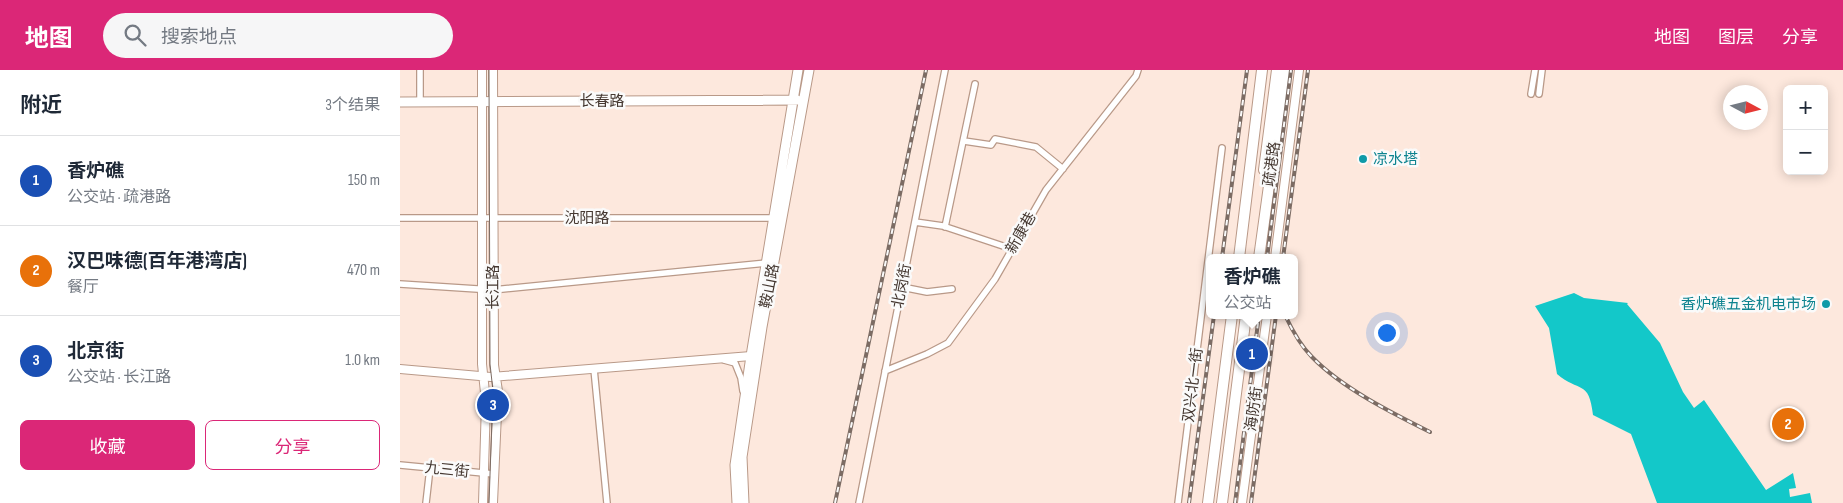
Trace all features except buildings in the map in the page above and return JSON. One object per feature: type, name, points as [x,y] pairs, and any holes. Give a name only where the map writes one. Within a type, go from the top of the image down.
[{"type":"highway","name":"疏港路","points":[[1240,254],[1263,70]]},
{"type":"highway","name":"疏港路","points":[[1254,254],[1277,70]]},
{"type":"highway","name":"疏港路","points":[[1260,254],[1285,70]]},
{"type":"highway","points":[[1208,503],[1231,319]]},
{"type":"highway","points":[[1222,503],[1245,319]]},
{"type":"highway","points":[[1235,396],[1243,368],[1250,319]]},
{"type":"main road","name":"长江路","points":[[482,70],[482,364],[486,402],[483,503]]},
{"type":"main road","name":"长江路","points":[[493,70],[494,365],[498,391],[493,503]]},
{"type":"main road","name":"鞍山路","points":[[737,503],[735,465],[744,398],[798,70]]},
{"type":"main road","name":"鞍山路","points":[[744,503],[742,457],[762,327],[809,70]]},
{"type":"main road","points":[[1276,254],[1299,70]]},
{"type":"main road","name":"长春路","points":[[400,102],[804,99]]},
{"type":"main road","name":"海防街","points":[[1242,503],[1266,319]]},
{"type":"main road","points":[[400,369],[496,377],[750,356]]},
{"type":"street","points":[[420,70],[420,102]]},
{"type":"street","name":"北岗街","points":[[859,503],[945,70]]},
{"type":"street","name":"新康巷","points":[[885,371],[927,354],[948,343],[994,279],[1046,190],[1136,76],[1138,70]]},
{"type":"street","points":[[1531,94],[1535,70]]},
{"type":"street","points":[[1539,94],[1542,70]]},
{"type":"street","points":[[945,227],[975,84]]},
{"type":"street","points":[[964,140],[991,145],[995,139],[1036,146],[1063,169]]},
{"type":"street","name":"双兴北一街","points":[[1209,254],[1222,148]]},
{"type":"street","name":"沈阳路","points":[[400,218],[773,218]]},
{"type":"street","points":[[915,222],[945,227],[1012,249]]},
{"type":"street","points":[[400,284],[493,290],[766,263]]},
{"type":"street","name":"双兴北一街","points":[[1178,503],[1206,277]]},
{"type":"street","points":[[902,287],[928,292],[952,289]]},
{"type":"street","points":[[720,359],[735,363],[741,378],[744,398]]},
{"type":"street","points":[[594,369],[607,503]]},
{"type":"street","name":"九三街","points":[[400,465],[494,474]]},
{"type":"street","points":[[426,503],[430,468]]},
{"type":"water","points":[[1574,293],[1584,298],[1628,303],[1660,343],[1683,392],[1694,408],[1704,400],[1766,490],[1793,473],[1796,488],[1789,489],[1790,497],[1810,493],[1812,503],[1657,503],[1631,434],[1593,415],[1586,391],[1557,374],[1549,328],[1535,306]]},
{"type":"tram line","points":[[489,70],[490,364],[493,391],[489,503]]},
{"type":"railway","points":[[835,503],[926,70]]},
{"type":"railway","points":[[1223,254],[1247,70]]},
{"type":"railway","points":[[1268,254],[1291,70]]},
{"type":"railway","points":[[1284,254],[1308,70]]},
{"type":"railway","points":[[1189,503],[1213,319]]},
{"type":"railway","points":[[1235,503],[1258,319]]},
{"type":"railway","points":[[1251,503],[1275,319]]},
{"type":"railway","points":[[1287,319],[1293,332],[1304,347],[1324,368],[1368,399],[1430,432]]},
{"type":"place","name":"凉水塔","points":[[1363,159]]},
{"type":"place","name":"香炉礁五金机电市场","points":[[1826,304]]},
{"type":"place","name":"香炉礁","points":[[1252,354]]},
{"type":"place","name":"北京街","points":[[493,405]]},
{"type":"place","name":"汉巴味德(百年港湾店)","points":[[1788,424]]}]
